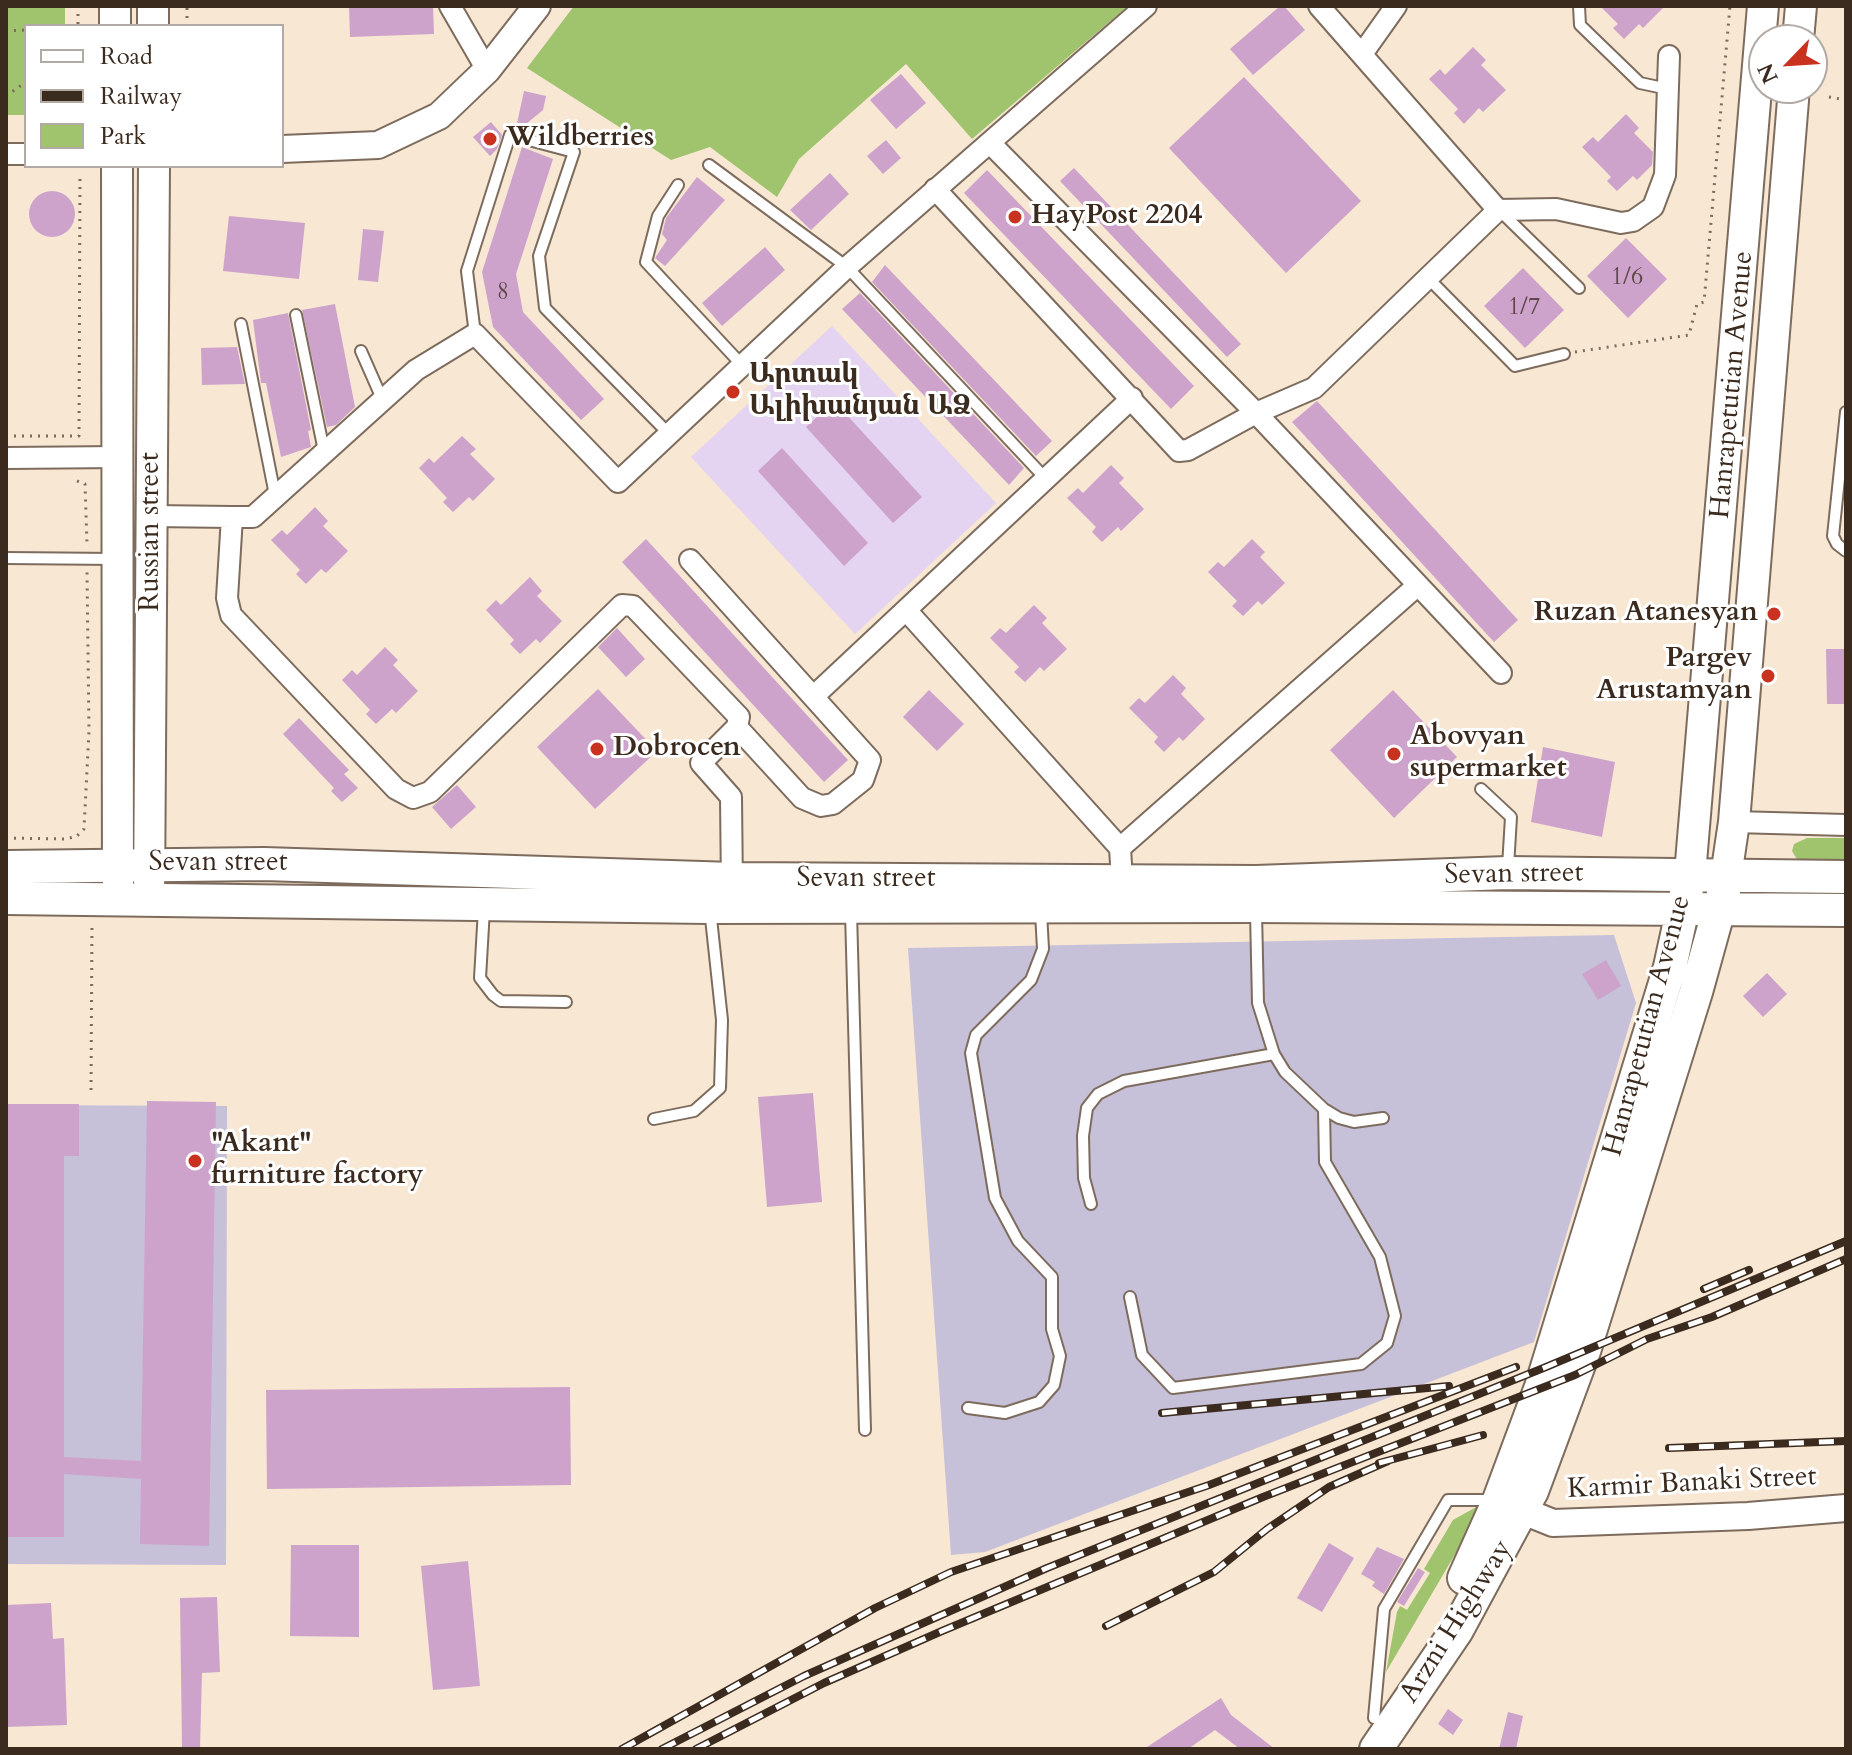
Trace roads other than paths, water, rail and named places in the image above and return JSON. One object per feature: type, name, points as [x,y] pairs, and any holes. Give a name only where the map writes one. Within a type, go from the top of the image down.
[{"type":"main road","name":"Hanrapetutian Avenue","points":[[1518,1501],[1541,1387],[1670,967],[1690,874],[1722,528],[1763,6]]},
{"type":"main road","name":"Hanrapetutian Avenue","points":[[1518,1501],[1584,1351],[1721,910],[1734,822],[1793,104]]},
{"type":"main road","name":"Russian street","points":[[117,168],[120,559],[134,865]]},
{"type":"main road","name":"Russian street","points":[[133,898],[152,516],[154,168]]},
{"type":"main road","name":"Sevan street","points":[[6,867],[339,865],[850,906],[1041,907],[1256,894],[1507,873],[1846,877]]},
{"type":"main road","name":"Sevan street","points":[[6,898],[485,903],[1122,881],[1256,894],[1721,910],[1846,910]]},
{"type":"main road","name":"Arzni Highway","points":[[1375,1733],[1457,1630],[1518,1501]]},
{"type":"main road","points":[[1351,1749],[1375,1733]]},
{"type":"street","points":[[450,6],[487,70]]},
{"type":"street","points":[[284,149],[378,145],[439,116],[487,70],[537,6]]},
{"type":"street","points":[[152,516],[253,517],[435,356],[475,334],[618,482],[847,267],[1146,6]]},
{"type":"street","points":[[1319,6],[1498,210]]},
{"type":"street","points":[[1362,54],[1396,6]]},
{"type":"street","points":[[935,189],[1179,451],[1188,450],[1256,413],[1314,388],[1498,210],[1556,209],[1621,223],[1633,221],[1653,207],[1665,175],[1669,56]]},
{"type":"street","points":[[990,143],[1256,413],[1501,673]]},
{"type":"street","points":[[814,696],[1132,398]]},
{"type":"street","points":[[6,458],[120,457]]},
{"type":"street","points":[[232,517],[227,598],[231,615],[396,789],[413,798],[430,792],[627,603],[739,717],[737,727],[701,763],[731,797],[725,897]]},
{"type":"street","points":[[690,560],[870,760],[863,780],[833,804],[821,806],[802,798],[737,727]]},
{"type":"street","points":[[1120,848],[1418,585]]},
{"type":"street","points":[[906,610],[1120,848],[1122,881]]},
{"type":"street","points":[[1734,822],[1846,825]]},
{"type":"street","name":"Karmir Banaki Street","points":[[1518,1501],[1553,1523],[1846,1508]]},
{"type":"lane","points":[[1579,6],[1580,25],[1640,83],[1668,89]]},
{"type":"lane","points":[[475,334],[467,271],[510,135],[574,152],[539,256],[545,308],[669,434]]},
{"type":"lane","points":[[709,165],[847,267],[1046,479]]},
{"type":"lane","points":[[678,185],[658,216],[646,262],[742,365]]},
{"type":"lane","points":[[1498,210],[1579,288]]},
{"type":"lane","points":[[1428,278],[1515,366],[1564,354]]},
{"type":"lane","points":[[296,315],[324,453]]},
{"type":"lane","points":[[241,324],[275,497]]},
{"type":"lane","points":[[361,351],[383,401]]},
{"type":"lane","points":[[1846,412],[1833,536],[1846,551]]},
{"type":"lane","points":[[6,558],[120,559]]},
{"type":"lane","points":[[1481,789],[1511,817],[1507,873]]},
{"type":"lane","points":[[1256,894],[1258,1003],[1274,1054],[1285,1072],[1324,1109],[1354,1122],[1383,1118]]},
{"type":"lane","points":[[654,1119],[694,1111],[720,1088],[725,897]]},
{"type":"lane","points":[[485,903],[480,978],[493,995],[501,1001],[566,1002]]},
{"type":"lane","points":[[850,906],[865,1430]]},
{"type":"lane","points":[[968,1408],[1005,1413],[1039,1402],[1054,1385],[1060,1356],[1052,1329],[1052,1277],[1018,1241],[995,1198],[971,1053],[976,1035],[1031,980],[1043,949],[1041,907]]},
{"type":"lane","points":[[1091,1204],[1084,1178],[1083,1136],[1087,1108],[1098,1094],[1124,1081],[1274,1054]]},
{"type":"lane","points":[[1130,1297],[1142,1355],[1173,1388],[1361,1364],[1387,1343],[1395,1316],[1380,1257],[1325,1162],[1324,1109]]},
{"type":"lane","points":[[1375,1733],[1384,1609],[1448,1500],[1518,1501]]},
{"type":"railway","points":[[662,1749],[804,1676],[1047,1568],[1546,1367],[1846,1241]]},
{"type":"railway","points":[[696,1749],[824,1683],[942,1631],[1263,1497],[1575,1375],[1647,1339],[1712,1317],[1846,1259]]},
{"type":"railway","points":[[1704,1289],[1749,1270]]},
{"type":"railway","points":[[622,1749],[875,1608],[951,1572],[1209,1485],[1516,1367]]},
{"type":"railway","points":[[1162,1413],[1449,1386]]},
{"type":"railway","points":[[1379,1463],[1483,1435]]},
{"type":"railway","points":[[1669,1448],[1846,1441]]},
{"type":"railway","points":[[1106,1626],[1214,1572],[1267,1529],[1329,1487],[1388,1461]]},
{"type":"place","name":"Wildberries","points":[[490,139]]},
{"type":"place","name":"HayPost 2204","points":[[1015,217]]},
{"type":"place","name":"Արտակ Ալիխանյան ԱՁ","points":[[733,392]]},
{"type":"place","name":"Ruzan Atanesyan","points":[[1774,614]]},
{"type":"place","name":"Pargev Arustamyan","points":[[1768,676]]},
{"type":"place","name":"Dobrocen","points":[[597,749]]},
{"type":"place","name":"Abovyan supermarket","points":[[1394,754]]},
{"type":"place","name":"\"Akant\" furniture factory","points":[[195,1161]]}]
